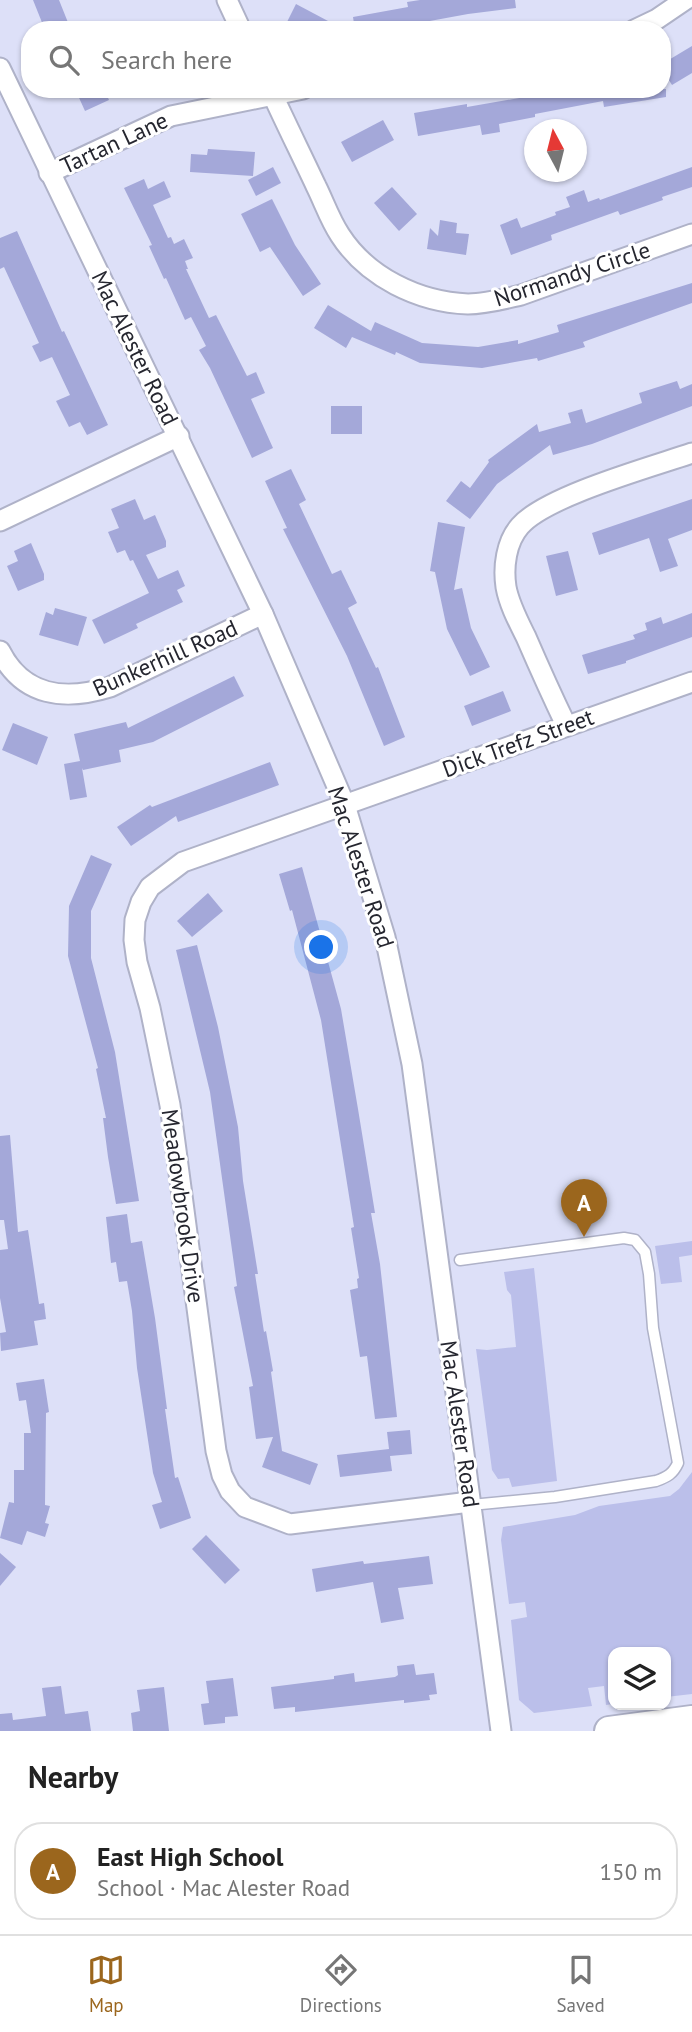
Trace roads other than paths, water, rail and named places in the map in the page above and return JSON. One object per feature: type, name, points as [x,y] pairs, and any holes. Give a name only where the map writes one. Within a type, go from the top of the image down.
[{"type":"street","points":[[227,0],[237,21]]},
{"type":"street","points":[[653,21],[685,0]]},
{"type":"street","name":"Mac Alester Road","points":[[0,68],[263,614],[345,804],[385,937],[400,996],[412,1065],[501,1731]]},
{"type":"street","name":"Tartan Lane","points":[[49,173],[172,116],[246,98]]},
{"type":"street","name":"Normandy Circle","points":[[274,98],[339,234],[355,255],[377,274],[421,296],[470,304],[497,301],[521,295],[692,234]]},
{"type":"street","points":[[0,521],[178,436]]},
{"type":"street","points":[[566,725],[506,589],[505,567],[510,543],[519,526],[538,510],[692,453]]},
{"type":"street","name":"Bunkerhill Road","points":[[0,651],[10,668],[23,681],[40,690],[61,694],[86,694],[110,687],[263,614]]},
{"type":"street","name":"Dick Trefz Street","points":[[345,804],[692,682]]},
{"type":"street","name":"Meadowbrook Drive","points":[[345,804],[183,862],[150,887],[135,920],[137,962],[150,1008],[170,1105],[216,1451],[226,1483],[245,1507],[290,1524],[470,1503]]},
{"type":"street","points":[[609,1731],[692,1720]]},
{"type":"lane","points":[[460,1260],[624,1238],[635,1240],[645,1252],[653,1328],[678,1463],[666,1478],[656,1481],[555,1497],[470,1503]]},
{"type":"place","name":"East High School","points":[[584,1237]]}]
